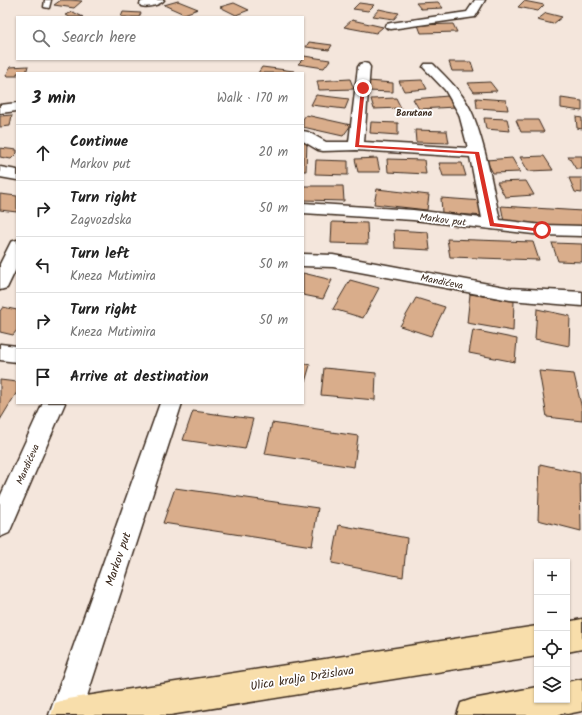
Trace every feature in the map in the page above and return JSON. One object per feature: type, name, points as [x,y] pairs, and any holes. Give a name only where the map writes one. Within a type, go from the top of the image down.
[{"type":"highway","points":[[570,636],[582,634]]},
{"type":"highway","name":"Ulica kralja Držislava","points":[[66,715],[534,641]]},
{"type":"highway","points":[[570,697],[582,695]]},
{"type":"highway","points":[[473,715],[539,703]]},
{"type":"street","points":[[145,4],[159,0]]},
{"type":"street","points":[[391,26],[470,15],[480,0]]},
{"type":"street","points":[[356,146],[364,66]]},
{"type":"street","points":[[429,67],[450,88],[466,114],[477,153],[492,224]]},
{"type":"street","points":[[0,109],[16,107]]},
{"type":"street","points":[[304,136],[323,147],[356,146],[477,153]]},
{"type":"street","points":[[0,172],[16,175]]},
{"type":"street","name":"Markov put","points":[[304,208],[413,215],[542,230],[582,231]]},
{"type":"street","points":[[0,284],[16,248]]},
{"type":"street","name":"Mandićeva","points":[[304,260],[333,261],[510,294],[582,299]]},
{"type":"street","points":[[0,352],[16,354]]},
{"type":"street","name":"Mandićeva","points":[[0,525],[54,404]]},
{"type":"street","name":"Markov put","points":[[66,715],[171,404]]},
{"type":"lane","points":[[47,6],[48,0]]},
{"type":"building","points":[[61,0],[82,1],[74,8],[54,5]]},
{"type":"building","points":[[178,1],[198,9],[184,14],[164,5]]},
{"type":"building","points":[[524,1],[544,5],[538,11],[518,7]]},
{"type":"building","points":[[438,2],[443,8],[421,9],[416,3]]},
{"type":"building","points":[[234,3],[249,10],[236,15],[220,7]]},
{"type":"building","points":[[359,3],[374,5],[368,11],[353,9]]},
{"type":"building","points":[[379,9],[399,13],[394,19],[373,16]]},
{"type":"building","points":[[73,12],[81,16],[68,16],[65,15]]},
{"type":"building","points":[[123,12],[141,13],[140,16],[121,16]]},
{"type":"building","points":[[546,13],[562,17],[553,24],[537,20]]},
{"type":"building","points":[[352,20],[383,27],[376,33],[344,27]]},
{"type":"building","points":[[453,24],[457,32],[421,33],[418,25]]},
{"type":"building","points":[[309,42],[332,45],[329,50],[306,47]]},
{"type":"building","points":[[304,56],[330,60],[324,68],[298,64],[304,60]]},
{"type":"building","points":[[449,62],[471,62],[474,71],[452,71]]},
{"type":"building","points":[[28,66],[26,72],[16,72],[16,76],[6,76],[10,67]]},
{"type":"building","points":[[262,67],[294,71],[294,72],[259,72]]},
{"type":"building","points":[[350,79],[354,89],[319,90],[317,81]]},
{"type":"building","points":[[422,80],[427,89],[404,91],[399,81]]},
{"type":"building","points":[[368,81],[393,83],[393,92],[367,91]]},
{"type":"building","points":[[490,82],[497,91],[474,92],[468,83]]},
{"type":"building","points":[[316,95],[349,99],[345,109],[311,105]]},
{"type":"building","points":[[448,96],[455,107],[419,109],[413,99]]},
{"type":"building","points":[[396,98],[401,108],[374,109],[371,99]]},
{"type":"building","points":[[476,98],[506,100],[508,110],[477,108]]},
{"type":"building","points":[[561,98],[582,101],[582,111],[561,108]]},
{"type":"building","points":[[12,115],[10,126],[0,127],[0,116]]},
{"type":"building","points":[[306,115],[351,125],[343,136],[304,127],[304,118]]},
{"type":"building","points":[[576,117],[582,118],[582,129],[577,128]]},
{"type":"building","points":[[484,118],[507,119],[510,131],[486,129]]},
{"type":"building","points":[[516,120],[538,120],[544,132],[521,132]]},
{"type":"building","points":[[371,122],[398,123],[398,135],[370,133]]},
{"type":"building","points":[[415,130],[447,131],[449,143],[416,142]]},
{"type":"building","points":[[304,140],[307,141],[306,171],[304,171]]},
{"type":"building","points":[[0,148],[16,150],[16,154],[11,159],[0,157]]},
{"type":"building","points":[[544,156],[553,170],[528,171],[520,157]]},
{"type":"building","points":[[568,156],[582,156],[582,169],[576,169]]},
{"type":"building","points":[[377,158],[380,172],[358,172],[355,159]]},
{"type":"building","points":[[512,158],[520,172],[493,173],[486,160]]},
{"type":"building","points":[[387,159],[424,160],[426,174],[388,172]]},
{"type":"building","points":[[316,160],[348,161],[348,175],[315,174]]},
{"type":"building","points":[[439,163],[462,163],[466,176],[443,176]]},
{"type":"building","points":[[569,178],[582,178],[582,193],[575,192]]},
{"type":"building","points":[[526,181],[534,195],[505,197],[497,182]]},
{"type":"building","points":[[304,186],[343,186],[344,201],[304,200]]},
{"type":"building","points":[[377,189],[429,195],[427,210],[374,204]]},
{"type":"building","points":[[0,194],[16,196],[16,212],[0,210]]},
{"type":"building","points":[[441,198],[483,201],[485,216],[442,213]]},
{"type":"building","points":[[501,206],[582,211],[582,227],[504,222]]},
{"type":"building","points":[[332,222],[367,223],[368,244],[331,243]]},
{"type":"building","points":[[394,230],[428,232],[430,250],[395,248]]},
{"type":"building","points":[[447,239],[533,242],[539,260],[450,257]]},
{"type":"building","points":[[552,243],[582,244],[582,262],[558,261]]},
{"type":"building","points":[[304,273],[332,280],[323,299],[304,295]]},
{"type":"building","points":[[350,280],[379,288],[363,318],[333,309]]},
{"type":"building","points":[[470,294],[514,301],[513,331],[467,323]]},
{"type":"building","points":[[416,298],[445,307],[431,336],[400,326]]},
{"type":"building","points":[[3,307],[16,310],[16,331],[13,335],[0,332],[0,311]]},
{"type":"building","points":[[537,309],[570,316],[569,346],[535,339]]},
{"type":"building","points":[[473,330],[517,339],[515,362],[469,353]]},
{"type":"building","points":[[304,363],[310,365],[304,386]]},
{"type":"building","points":[[324,368],[376,373],[375,400],[321,395]]},
{"type":"building","points":[[539,371],[574,374],[582,409],[582,421],[547,417]]},
{"type":"building","points":[[0,380],[16,382],[16,394],[0,420]]},
{"type":"building","points":[[193,411],[253,419],[245,449],[183,440]]},
{"type":"building","points":[[272,423],[358,436],[354,467],[265,454]]},
{"type":"building","points":[[540,464],[580,473],[581,531],[538,520]]},
{"type":"building","points":[[175,488],[318,508],[312,546],[163,523]]},
{"type":"building","points":[[339,525],[407,538],[403,577],[332,563]]},
{"type":"district","name":"Barutana","points":[[414,113]]},
{"type":"route","points":[[363,88],[356,146],[477,153],[492,224],[542,230]]}]
